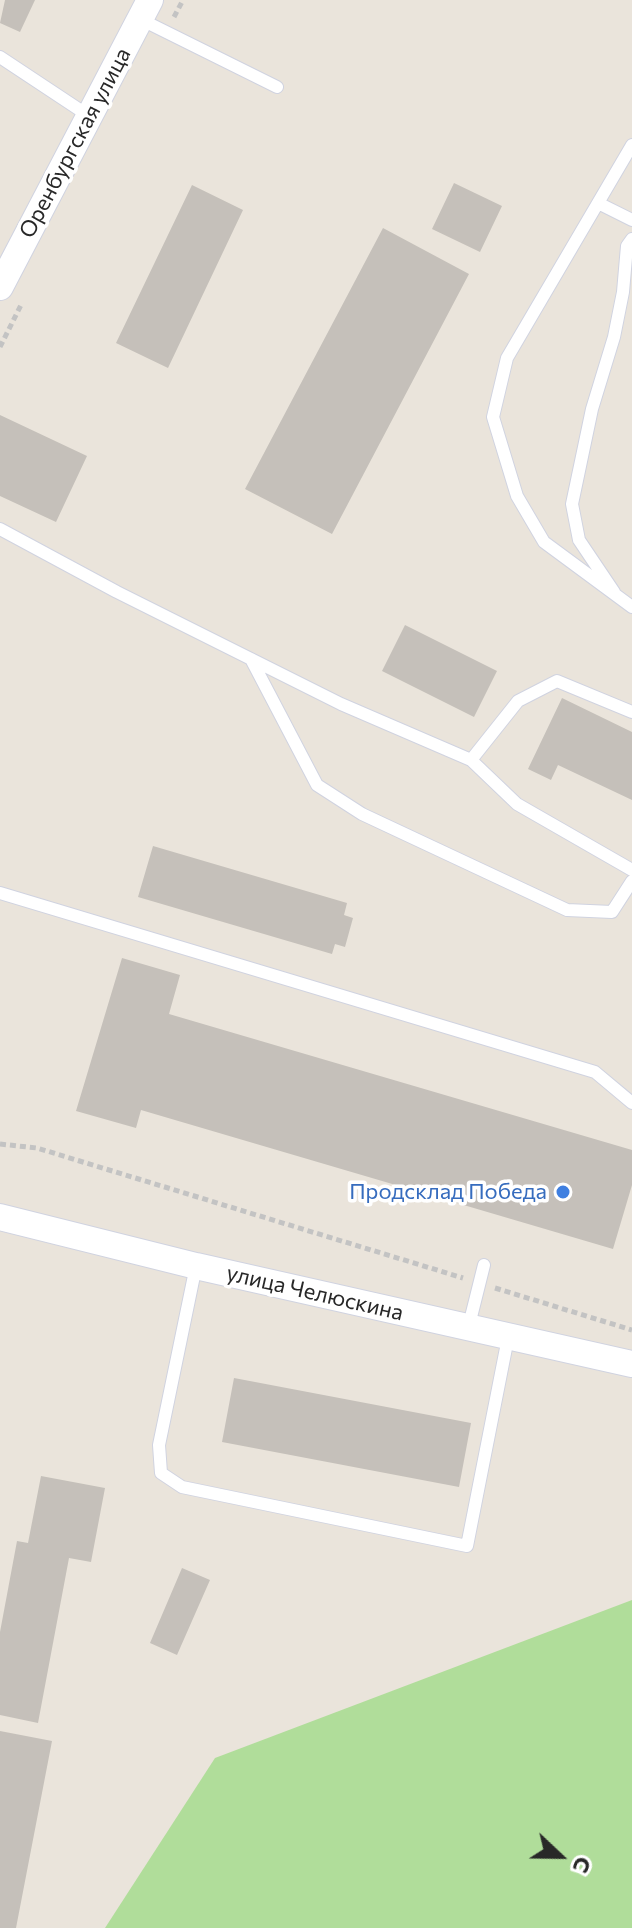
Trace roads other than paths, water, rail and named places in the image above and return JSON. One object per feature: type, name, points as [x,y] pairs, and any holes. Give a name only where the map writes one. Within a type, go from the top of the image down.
[{"type":"street","name":"Оренбургская улица","points":[[0,287],[145,9]]},
{"type":"street","name":"улица Челюскина","points":[[0,1217],[196,1266],[632,1364]]},
{"type":"lane","points":[[145,9],[277,87]]},
{"type":"lane","points":[[0,57],[89,116]]},
{"type":"lane","points":[[632,145],[507,358],[493,417],[517,496],[544,542],[632,607]]},
{"type":"lane","points":[[598,203],[632,220]]},
{"type":"lane","points":[[618,598],[579,540],[572,504],[588,422],[614,337],[623,292],[627,246],[632,239]]},
{"type":"lane","points":[[0,529],[341,704],[471,760],[517,804],[632,870]]},
{"type":"lane","points":[[251,659],[317,785],[362,814],[567,910],[612,912],[632,881]]},
{"type":"lane","points":[[471,760],[518,701],[557,681],[632,712]]},
{"type":"lane","points":[[0,893],[595,1072],[632,1103]]},
{"type":"lane","points":[[468,1329],[484,1265]]},
{"type":"lane","points":[[196,1266],[159,1445],[161,1473],[182,1487],[467,1546],[508,1338]]},
{"type":"place","name":"Продсклад Победа","points":[[563,1192]]}]
